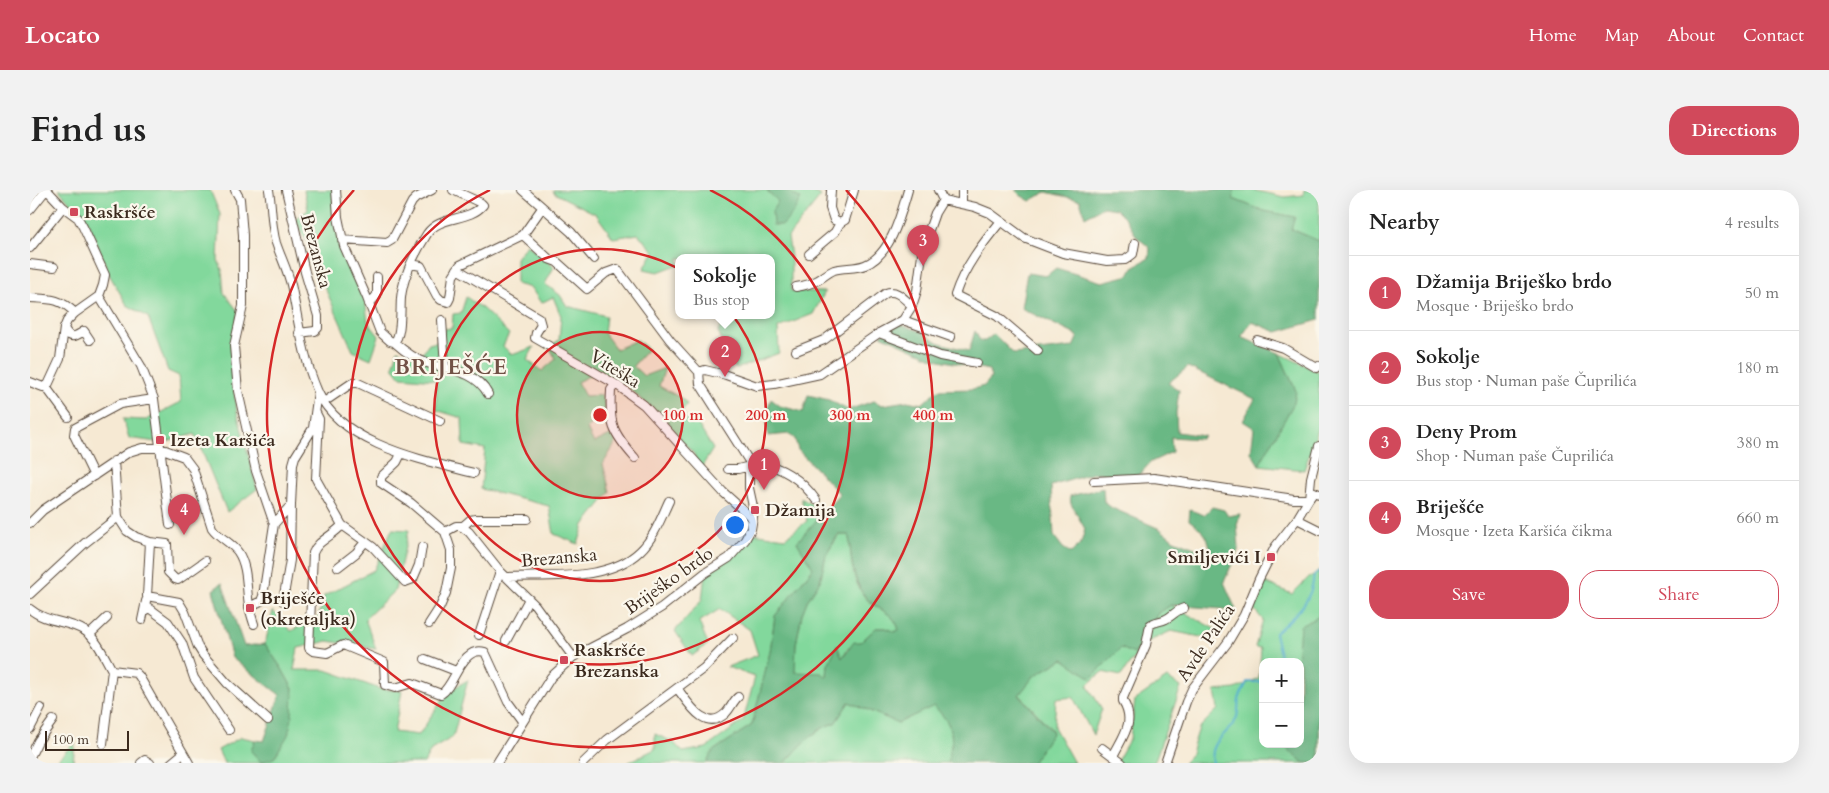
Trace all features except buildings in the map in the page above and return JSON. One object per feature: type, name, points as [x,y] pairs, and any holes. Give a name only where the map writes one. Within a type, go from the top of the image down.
[{"type":"street","points":[[30,210],[47,190],[63,207],[78,218],[105,276],[99,296],[67,321],[64,328],[60,359],[46,387]]},
{"type":"street","points":[[235,190],[240,194],[244,290],[243,306],[234,346],[238,391],[256,472],[274,524],[263,596],[261,601],[249,607]]},
{"type":"street","name":"Brezanska","points":[[269,190],[275,240],[292,286],[299,333],[318,392],[324,402],[335,415],[350,427],[384,447],[401,454],[474,473]]},
{"type":"street","name":"Brezanska","points":[[286,190],[302,263],[318,316],[318,328],[314,331],[299,333]]},
{"type":"street","points":[[336,190],[342,240],[380,332],[413,357],[426,363],[445,367],[476,380],[481,383],[488,394]]},
{"type":"street","points":[[342,240],[387,243],[392,240],[416,198],[432,190]]},
{"type":"street","points":[[394,342],[399,336],[402,292],[411,264],[431,228],[465,216],[483,206],[481,203],[453,190]]},
{"type":"street","points":[[523,190],[571,232],[594,258]]},
{"type":"street","points":[[832,190],[830,208],[834,220],[840,223]]},
{"type":"street","points":[[809,254],[835,232],[840,223],[845,220],[854,190]]},
{"type":"street","points":[[796,287],[818,280],[835,270],[870,263],[884,249],[896,231],[908,190]]},
{"type":"street","points":[[938,190],[943,200]]},
{"type":"street","points":[[962,190],[962,204]]},
{"type":"street","points":[[943,200],[990,213],[1024,238],[1063,253],[1107,261],[1124,260],[1133,254],[1135,243]]},
{"type":"street","points":[[698,372],[705,370],[757,386],[820,374],[879,333],[902,320],[912,306],[917,291],[923,247],[935,214],[943,200]]},
{"type":"street","points":[[30,248],[63,207]]},
{"type":"street","points":[[411,264],[421,266],[437,296],[446,302],[450,298],[453,276],[457,269],[466,261],[523,235],[542,208]]},
{"type":"street","points":[[1001,221],[970,263],[955,295],[997,316],[1038,351]]},
{"type":"street","points":[[523,235],[587,289],[606,273],[617,269],[670,340],[698,372],[700,384],[750,464]]},
{"type":"street","points":[[30,264],[54,267]]},
{"type":"street","name":"Viteška","points":[[457,269],[539,318],[541,325],[535,338],[618,386],[644,405],[723,492],[753,519]]},
{"type":"street","points":[[369,304],[377,295],[377,278]]},
{"type":"street","points":[[796,351],[824,340],[886,293],[897,292],[912,306]]},
{"type":"street","points":[[99,296],[141,366],[154,399],[170,525]]},
{"type":"street","points":[[30,298],[56,300],[65,304],[75,313]]},
{"type":"street","points":[[442,320],[445,367]]},
{"type":"street","points":[[902,320],[950,337]]},
{"type":"street","points":[[64,328],[70,337],[74,337],[84,331],[90,340]]},
{"type":"street","points":[[879,333],[940,356],[977,363]]},
{"type":"street","points":[[1257,340],[1283,348],[1317,368],[1319,366]]},
{"type":"street","points":[[30,382],[46,387],[68,417]]},
{"type":"street","points":[[324,402],[352,384],[358,383],[440,421]]},
{"type":"street","points":[[618,386],[614,386],[611,390],[610,420],[613,430],[635,458]]},
{"type":"street","points":[[283,602],[290,560],[293,464],[312,428],[318,392]]},
{"type":"street","points":[[94,476],[74,435],[74,430],[120,404],[154,399]]},
{"type":"street","points":[[316,413],[319,420],[316,479],[342,526],[373,547],[405,582],[413,579],[416,574],[422,547]]},
{"type":"street","name":"Avde Palića","points":[[1165,763],[1192,689],[1228,642],[1244,615],[1275,547],[1297,519],[1309,499],[1311,478],[1317,462],[1319,446]]},
{"type":"street","points":[[30,523],[43,510],[114,461],[135,449],[160,448],[184,457],[193,470],[212,528],[233,546],[240,556],[254,624]]},
{"type":"street","points":[[401,454],[397,462],[381,477],[381,483],[411,503],[445,532],[451,550],[446,593],[429,624]]},
{"type":"street","points":[[114,461],[118,517],[126,531],[150,542],[167,544],[168,572],[175,580],[178,580],[205,561]]},
{"type":"street","points":[[728,469],[738,469],[760,462],[789,474],[810,491],[816,500]]},
{"type":"street","name":"Briješko brdo","points":[[497,763],[551,677],[573,657],[627,629],[675,597],[705,573],[729,558],[745,540],[751,529],[754,511],[750,488],[750,464]]},
{"type":"street","points":[[1094,481],[1154,478],[1277,497],[1309,499],[1314,492],[1319,494]]},
{"type":"street","name":"Brezanska","points":[[506,577],[577,575],[617,566],[631,559],[642,550],[657,529],[669,501]]},
{"type":"street","points":[[274,524],[292,505]]},
{"type":"street","points":[[30,594],[85,543],[118,517]]},
{"type":"street","points":[[445,532],[456,526],[462,527],[470,520],[476,519],[527,519]]},
{"type":"street","points":[[1297,519],[1319,530]]},
{"type":"street","points":[[342,526],[331,536],[317,544],[313,553],[310,650],[327,653],[343,645],[349,646],[360,653],[381,660],[384,666],[385,685],[391,688],[400,688],[412,683],[441,694],[445,692],[456,671],[469,656],[480,651],[485,652],[508,702],[522,722]]},
{"type":"street","name":"Brezanska","points":[[462,527],[469,532],[500,571],[529,599],[550,624],[573,657]]},
{"type":"street","points":[[142,620],[147,596],[150,542]]},
{"type":"street","points":[[338,567],[356,553],[365,542]]},
{"type":"street","name":"Brezanska","points":[[478,636],[500,571]]},
{"type":"street","points":[[147,596],[179,602],[186,612],[198,646],[227,683],[268,720]]},
{"type":"street","points":[[506,641],[529,599]]},
{"type":"street","points":[[145,605],[168,622],[182,643],[194,678],[229,730]]},
{"type":"street","points":[[1113,756],[1128,725],[1128,710],[1123,698],[1146,645],[1150,625],[1164,620],[1178,609],[1184,608]]},
{"type":"street","points":[[30,609],[52,621],[75,626],[89,635],[112,670],[103,744]]},
{"type":"street","points":[[89,635],[107,618]]},
{"type":"street","points":[[583,763],[607,740],[704,668],[733,638]]},
{"type":"street","points":[[425,659],[456,671]]},
{"type":"street","points":[[112,670],[136,673],[139,676],[182,754],[189,763]]},
{"type":"street","points":[[677,688],[697,714],[712,721],[722,716],[738,697]]},
{"type":"street","points":[[30,729],[41,708]]},
{"type":"street","points":[[30,757],[38,741],[53,720]]},
{"type":"street","points":[[1102,748],[1122,763]]},
{"type":"street","points":[[171,763],[182,754]]},
{"type":"street","points":[[141,763],[146,760],[150,763]]},
{"type":"green space","points":[[59,190],[210,190],[220,214],[218,260],[222,270],[224,293],[238,311],[231,346],[232,376],[237,412],[257,489],[227,512],[195,434],[163,443],[129,438],[123,419],[146,420],[181,402],[179,376],[168,371],[148,317],[127,305],[110,276],[89,224]]},
{"type":"green space","points":[[304,190],[333,190],[334,218],[350,270],[365,299],[368,322],[379,336],[371,359],[353,351],[325,288],[309,245],[294,220],[308,210]]},
{"type":"green space","points":[[553,190],[809,190],[821,196],[788,237],[791,257],[791,291],[825,292],[813,314],[778,328],[779,353],[736,369],[718,332],[724,319],[775,319],[775,254],[675,254],[675,266],[658,272],[644,269],[654,251],[638,234],[613,238],[596,214],[554,193]]},
{"type":"green space","points":[[766,190],[786,190],[801,199],[783,225],[773,225],[772,211],[778,201]]},
{"type":"green space","points":[[1015,190],[1234,190],[1233,199],[1264,211],[1295,217],[1291,229],[1319,241],[1319,320],[1277,332],[1252,322],[1241,337],[1279,353],[1296,391],[1294,403],[1259,465],[1251,452],[1254,428],[1243,421],[1255,399],[1188,367],[1168,383],[1179,390],[1176,413],[1177,432],[1204,436],[1201,439],[1171,437],[1172,452],[1151,462],[1136,478],[1103,477],[1102,473],[1094,473],[1051,486],[1054,536],[1063,548],[1071,553],[1081,543],[1085,529],[1071,504],[1070,496],[1103,488],[1104,502],[1112,508],[1160,529],[1174,540],[1200,550],[1210,549],[1208,540],[1203,532],[1189,520],[1190,510],[1204,515],[1212,507],[1224,510],[1228,516],[1240,514],[1237,525],[1239,548],[1224,582],[1236,610],[1171,605],[1158,613],[1134,654],[1121,648],[1091,678],[1063,659],[1034,676],[1019,695],[1053,732],[1032,763],[948,763],[952,740],[950,729],[945,719],[934,706],[898,723],[849,702],[835,723],[814,734],[785,763],[706,763],[713,751],[752,725],[770,652],[775,616],[813,568],[797,542],[840,494],[798,450],[795,439],[789,434],[768,436],[766,413],[771,399],[780,406],[803,412],[808,395],[829,400],[848,410],[874,401],[882,405],[907,401],[922,404],[938,390],[973,389],[984,386],[991,378],[989,370],[935,359],[881,335],[899,324],[920,331],[940,343],[969,351],[975,331],[980,341],[985,341],[994,334],[1014,354],[1073,347],[1078,336],[1021,308],[1027,273],[1046,276],[1056,268],[1102,282],[1129,275],[1133,267],[1149,258],[1150,248],[1137,237],[1126,219],[1116,209],[1103,207],[1085,217],[1080,200],[1046,192],[1030,201]],"holes":[[[838,535],[849,535],[853,566],[860,588],[868,600],[893,619],[899,630],[894,632],[886,628],[876,628],[861,642],[854,642],[842,658],[837,645],[828,665],[827,677],[821,673],[795,672],[796,644],[802,614],[807,601],[820,581],[826,555]]]},
{"type":"green space","points":[[1234,190],[1252,190],[1285,197],[1303,195],[1304,190],[1319,190],[1319,241],[1291,229],[1294,217],[1264,211],[1233,199]]},
{"type":"green space","points":[[527,244],[554,267],[545,284],[560,295],[567,306],[606,316],[604,333],[616,349],[637,340],[648,349],[633,366],[644,376],[665,368],[659,386],[681,398],[687,404],[682,411],[691,425],[697,423],[713,449],[699,471],[694,454],[624,383],[608,387],[602,375],[595,373],[577,382],[585,396],[602,395],[606,409],[587,429],[594,443],[612,434],[617,441],[603,464],[610,492],[584,525],[578,544],[554,534],[549,506],[481,489],[485,449],[463,445],[462,418],[436,410],[436,380],[401,377],[393,367],[398,350],[418,358],[429,344],[441,341],[444,329],[452,328],[453,314],[461,313],[466,297],[483,309],[509,334],[503,346],[512,355],[534,347],[527,360],[542,371],[556,359],[549,347],[559,340],[561,316],[553,297],[541,303],[531,288],[516,284],[516,258]]},
{"type":"green space","points":[[1279,353],[1319,372],[1319,427],[1304,470],[1259,465],[1294,402],[1296,391]]},
{"type":"green space","points":[[801,498],[824,512],[797,542],[813,568],[775,616],[770,652],[752,725],[713,751],[706,763],[627,763],[655,749],[655,734],[673,742],[683,752],[706,748],[743,721],[755,677],[727,667],[758,655],[750,630],[720,609],[699,622],[708,644],[692,656],[675,631],[702,600],[705,574],[730,558],[752,533],[785,538],[807,521]]},
{"type":"green space","points":[[392,529],[409,530],[395,590],[365,619],[376,649],[328,641],[298,648],[294,670],[326,670],[380,689],[402,691],[394,732],[419,735],[447,692],[468,680],[453,737],[431,750],[424,763],[224,763],[218,750],[241,737],[255,740],[251,751],[262,762],[293,689],[265,644],[273,611],[291,631],[318,617],[324,596],[374,570]]},
{"type":"green space","points":[[839,535],[849,535],[854,574],[864,596],[873,605],[889,615],[897,624],[899,630],[894,632],[886,628],[876,628],[861,642],[847,649],[842,659],[837,646],[828,665],[827,677],[794,672],[796,644],[802,614],[807,601],[820,581],[826,555]]},
{"type":"green space","points":[[1319,570],[1319,763],[1183,763],[1190,756],[1199,728],[1218,709],[1215,691],[1235,689],[1259,678],[1259,748],[1304,748],[1304,658],[1260,658],[1261,648],[1255,647],[1263,620],[1254,609],[1264,582],[1292,594]]},
{"type":"green space","points":[[222,583],[244,646],[265,644],[293,689],[292,718],[288,735],[274,758],[261,762],[251,751],[255,740],[264,741],[280,695],[232,658],[213,590]]},
{"type":"green space","points":[[1171,605],[1220,632],[1201,637],[1171,631],[1145,643],[1121,676],[1102,672],[1087,685],[1102,709],[1093,735],[1073,697],[1056,699],[1054,727],[1074,763],[1032,763],[1053,731],[1019,694],[1034,676],[1063,659],[1121,648],[1134,653],[1159,613]]},
{"type":"green space","points":[[1319,616],[1319,763],[1304,763],[1286,748],[1304,748],[1304,658],[1297,658],[1300,626]]},
{"type":"green space","points":[[1167,678],[1181,687],[1154,763],[1116,763],[1130,738],[1135,700]]},
{"type":"green space","points":[[849,702],[898,723],[934,705],[950,729],[952,740],[948,763],[785,763],[814,734],[835,723]]},
{"type":"green space","points":[[75,742],[73,763],[54,763]]},
{"type":"waterway","points":[[1278,658],[1280,655],[1275,633],[1289,621],[1306,601],[1313,585],[1314,575],[1319,571]]},
{"type":"waterway","points":[[1213,763],[1212,756],[1215,745],[1236,720],[1238,703],[1247,682],[1259,682]]},
{"type":"place","name":"Raskršće","points":[[74,212]]},
{"type":"place","name":"Deny Prom","points":[[923,266]]},
{"type":"place","name":"Sokolje","points":[[725,377]]},
{"type":"place","name":"Izeta Karšića","points":[[160,440]]},
{"type":"place","name":"Džamija Briješko brdo","points":[[764,490]]},
{"type":"place","name":"Džamija","points":[[755,510]]},
{"type":"place","name":"Briješće","points":[[184,535]]},
{"type":"place","name":"Smiljevići I","points":[[1271,557]]},
{"type":"place","name":"Briješće (okretaljka)","points":[[250,608]]},
{"type":"place","name":"Raskršće Brezanska","points":[[564,660]]},
{"type":"district","name":"BRIJEŠĆE","points":[[451,367]]}]
